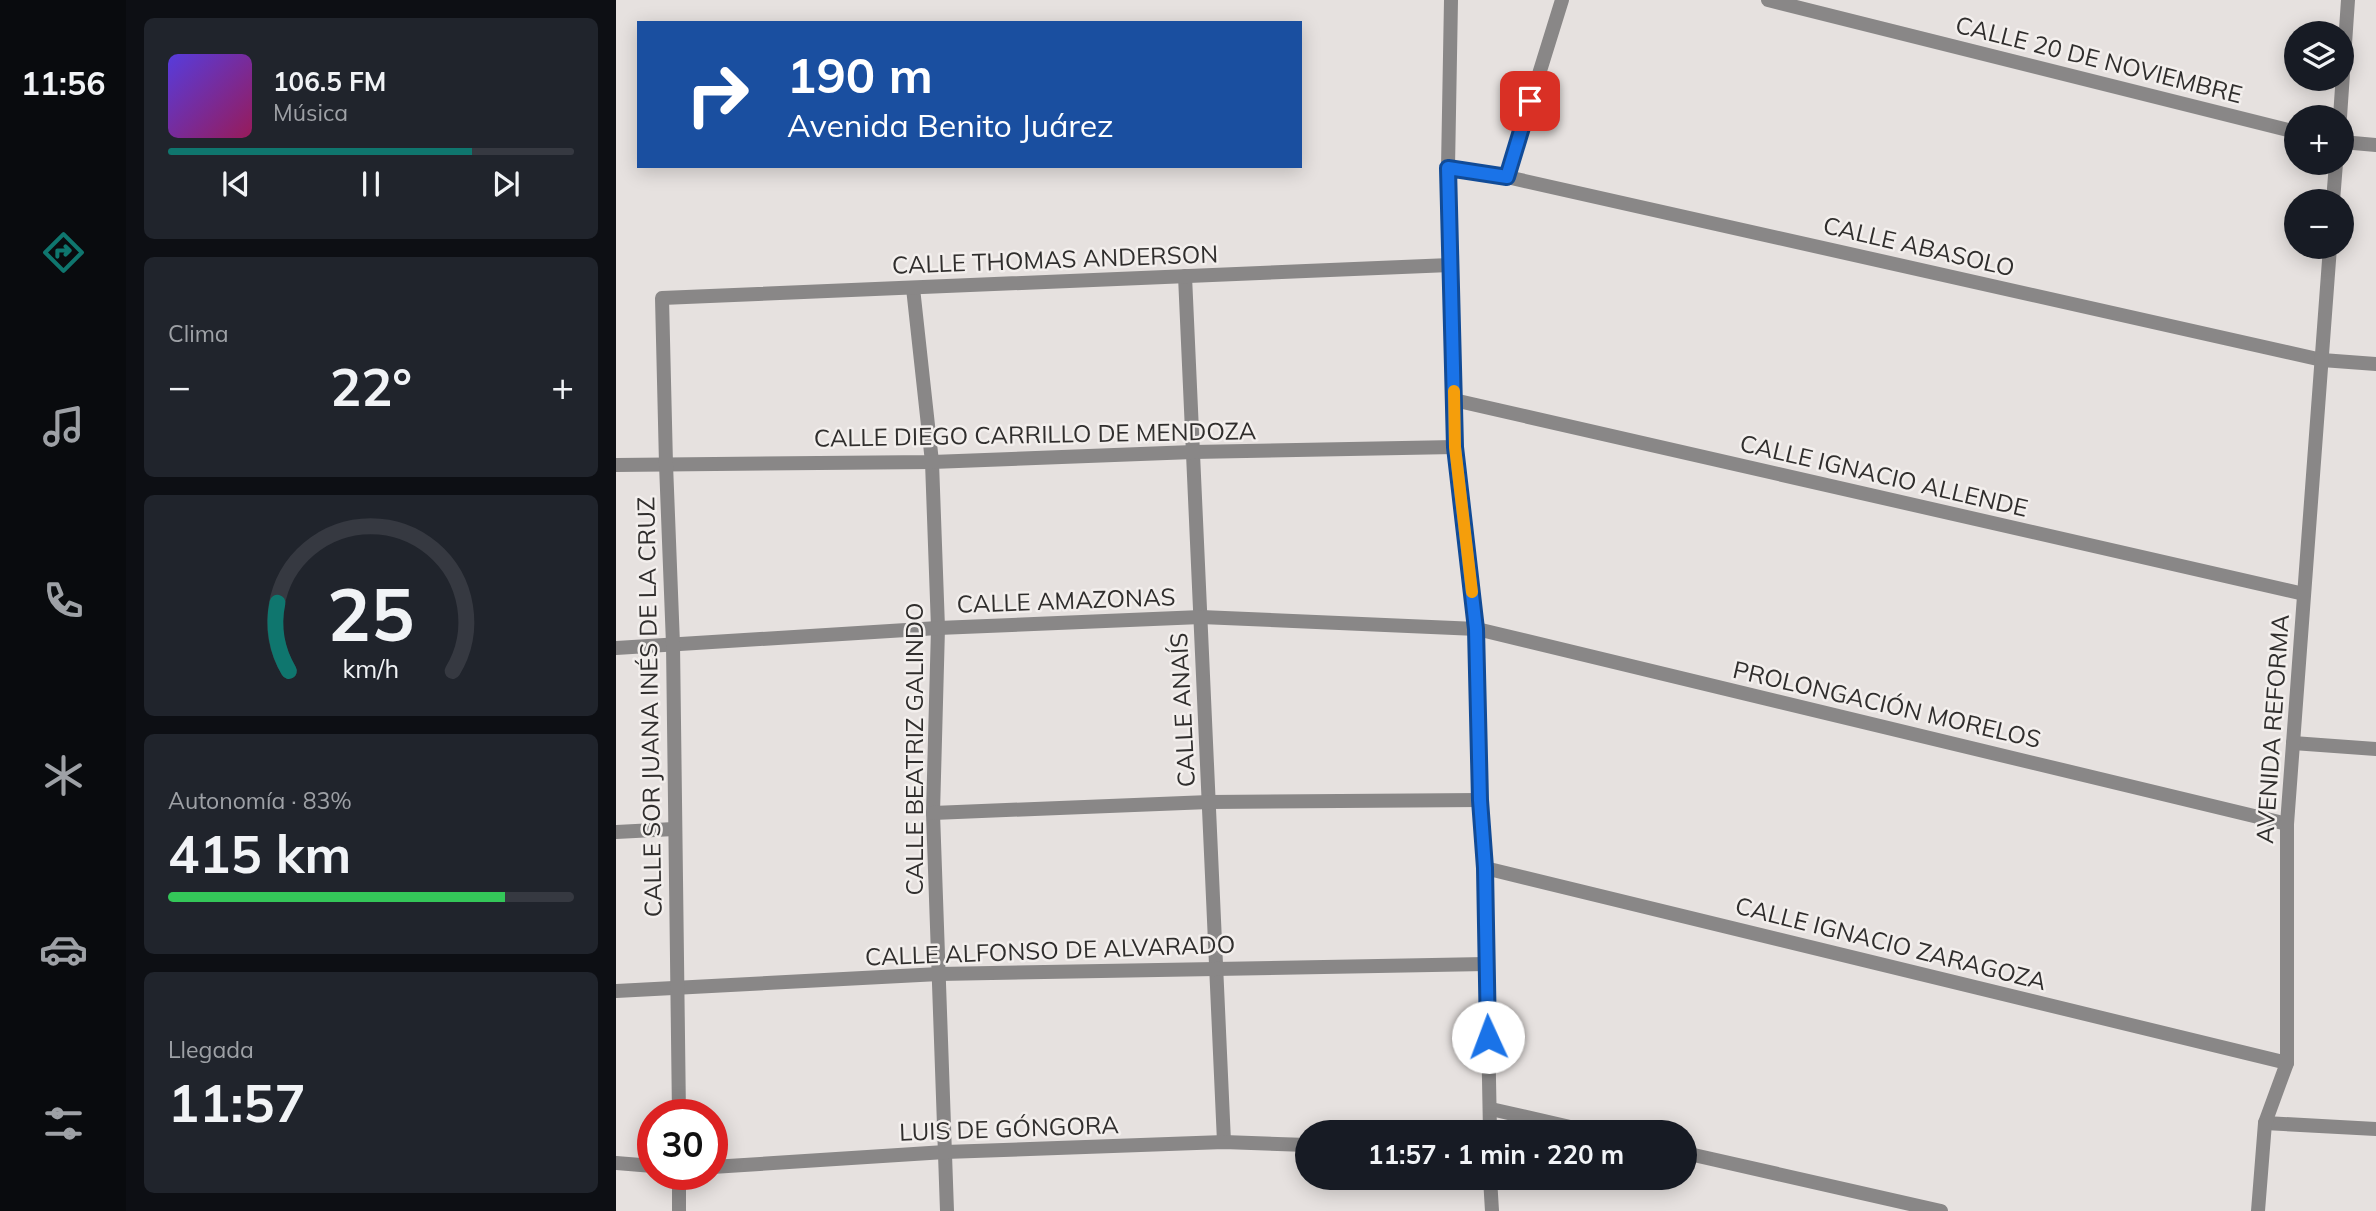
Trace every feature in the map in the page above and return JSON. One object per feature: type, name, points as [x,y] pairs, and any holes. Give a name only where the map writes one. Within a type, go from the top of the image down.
[{"type":"street","points":[[1451,0],[1448,168],[1455,447],[1476,629],[1480,800],[1485,868],[1490,1120]]},
{"type":"street","points":[[1507,177],[1562,0]]},
{"type":"street","name":"CALLE 20 DE NOVIEMBRE","points":[[1769,0],[2284,128]]},
{"type":"street","points":[[2341,105],[2348,0]]},
{"type":"street","points":[[2354,143],[2376,145]]},
{"type":"street","name":"CALLE ABASOLO","points":[[1448,168],[1507,177],[2322,360],[2376,364]]},
{"type":"street","name":"AVENIDA REFORMA","points":[[2258,1211],[2265,1123],[2287,1063],[2287,824],[2329,259]]},
{"type":"street","name":"CALLE THOMAS ANDERSON","points":[[662,298],[1450,265]]},
{"type":"street","name":"CALLE ANAÍS","points":[[1185,276],[1224,1142]]},
{"type":"street","name":"CALLE BEATRIZ GALINDO","points":[[914,288],[932,462],[938,628],[933,813],[947,1211]]},
{"type":"street","name":"CALLE SOR JUANA INÉS DE LA CRUZ","points":[[662,298],[673,644],[679,1099]]},
{"type":"street","name":"CALLE IGNACIO ALLENDE","points":[[1454,400],[2304,594]]},
{"type":"street","name":"CALLE DIEGO CARRILLO DE MENDOZA","points":[[616,465],[932,462],[1193,452],[1455,447]]},
{"type":"street","name":"CALLE AMAZONAS","points":[[616,648],[938,628],[1201,617],[1476,629]]},
{"type":"street","name":"PROLONGACIÓN MORELOS","points":[[1476,629],[2287,824]]},
{"type":"street","points":[[2293,743],[2376,749]]},
{"type":"street","points":[[933,813],[1209,802],[1480,800]]},
{"type":"street","points":[[616,832],[674,829]]},
{"type":"street","name":"CALLE IGNACIO ZARAGOZA","points":[[1485,868],[2287,1063]]},
{"type":"street","name":"CALLE ALFONSO DE ALVARADO","points":[[616,991],[939,974],[1486,964]]},
{"type":"street","points":[[1490,1109],[1539,1120]]},
{"type":"street","points":[[2265,1123],[2376,1129]]},
{"type":"street","name":"LUIS DE GÓNGORA","points":[[728,1166],[945,1152],[1224,1142],[1295,1145]]},
{"type":"street","points":[[1697,1156],[1941,1211]]},
{"type":"street","points":[[616,1163],[637,1165]]},
{"type":"street","points":[[678,1208],[679,1190]]},
{"type":"street","points":[[1491,1190],[1492,1211]]},
{"type":"slow traffic","points":[[1454,391],[1455,447],[1472,592]]},
{"type":"route","points":[[1488,1037],[1476,629],[1455,447],[1448,168],[1507,177],[1530,101]]}]
